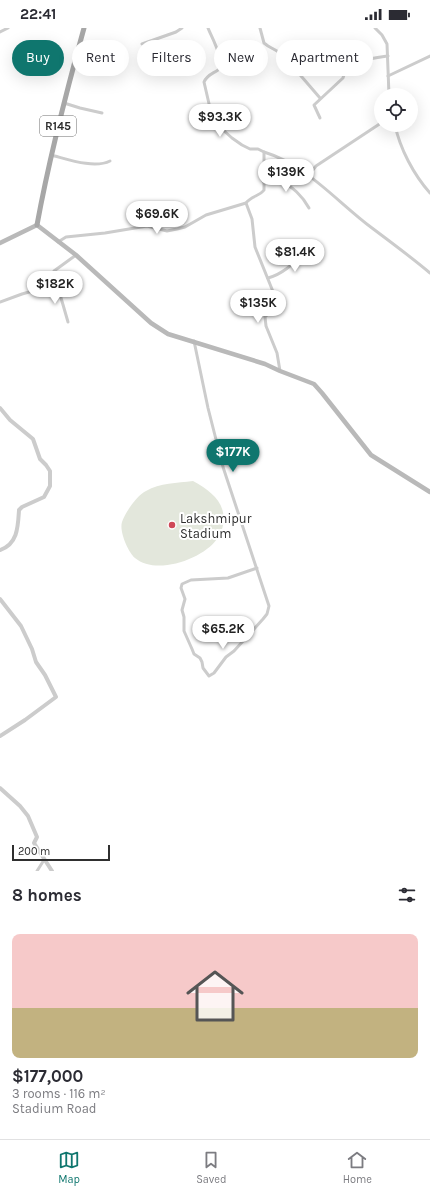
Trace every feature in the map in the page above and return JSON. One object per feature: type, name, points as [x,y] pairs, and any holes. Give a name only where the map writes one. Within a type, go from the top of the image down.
[{"type":"main road","name":"R145","points":[[37,225],[51,155],[84,28]]},
{"type":"main road","points":[[0,242],[37,225],[76,255],[151,323],[168,334],[265,364],[314,384],[371,455],[430,492]]},
{"type":"street","points":[[0,32],[8,28]]},
{"type":"street","points":[[152,40],[182,28]]},
{"type":"street","points":[[208,28],[218,49],[220,66],[219,69],[206,78],[204,82],[213,121],[242,145],[250,149],[258,149],[286,162],[317,182],[372,228],[414,259],[430,274]]},
{"type":"street","points":[[260,28],[264,43],[277,51],[289,62],[320,98]]},
{"type":"street","points":[[375,28],[382,35],[387,44],[389,88]]},
{"type":"street","points":[[320,118],[314,105],[344,78],[344,73],[348,68],[372,58],[388,56]]},
{"type":"street","points":[[388,76],[430,56]]},
{"type":"street","points":[[64,103],[102,113]]},
{"type":"street","points":[[308,176],[316,166],[374,128]]},
{"type":"street","points":[[397,132],[408,160],[421,183],[430,193]]},
{"type":"street","points":[[58,242],[66,236],[105,233],[147,226],[167,230],[177,229],[185,227],[206,215],[246,202],[255,195],[262,193],[264,190],[264,152]]},
{"type":"street","points":[[51,155],[76,161],[99,164],[110,161]]},
{"type":"street","points":[[264,181],[280,182],[288,186],[305,201],[308,208]]},
{"type":"street","points":[[246,202],[252,219],[255,247],[278,304],[277,309],[265,317],[266,326],[277,353],[280,371]]},
{"type":"street","points":[[268,278],[279,274],[290,267],[309,248]]},
{"type":"street","points":[[68,322],[54,271],[76,255]]},
{"type":"street","points":[[0,302],[57,284]]},
{"type":"street","points":[[194,341],[208,408],[223,467],[269,606],[267,614],[263,619],[234,651],[226,657],[212,675],[207,675],[203,668],[202,662],[192,649],[184,631],[184,617],[182,610],[185,599],[181,588],[182,584],[191,580],[228,578],[256,568]]},
{"type":"street","points":[[0,408],[10,420],[33,439],[40,460],[50,471],[50,486],[44,497],[19,510],[19,527],[9,545],[0,550]]},
{"type":"street","points":[[0,599],[20,626],[32,650],[36,662],[45,675],[56,697],[0,736]]},
{"type":"street","points":[[0,788],[20,806],[28,816],[37,837],[34,843],[52,871]]},
{"type":"street","points":[[38,871],[44,860]]},
{"type":"shaded area","name":"Lakshmipur Stadium","points":[[193,481],[206,489],[216,498],[223,510],[223,525],[218,538],[201,553],[179,563],[155,565],[144,563],[135,558],[125,541],[121,526],[132,505],[139,496],[151,488]]},
{"type":"place","name":"Lakshmipur Stadium","points":[[172,525]]}]
